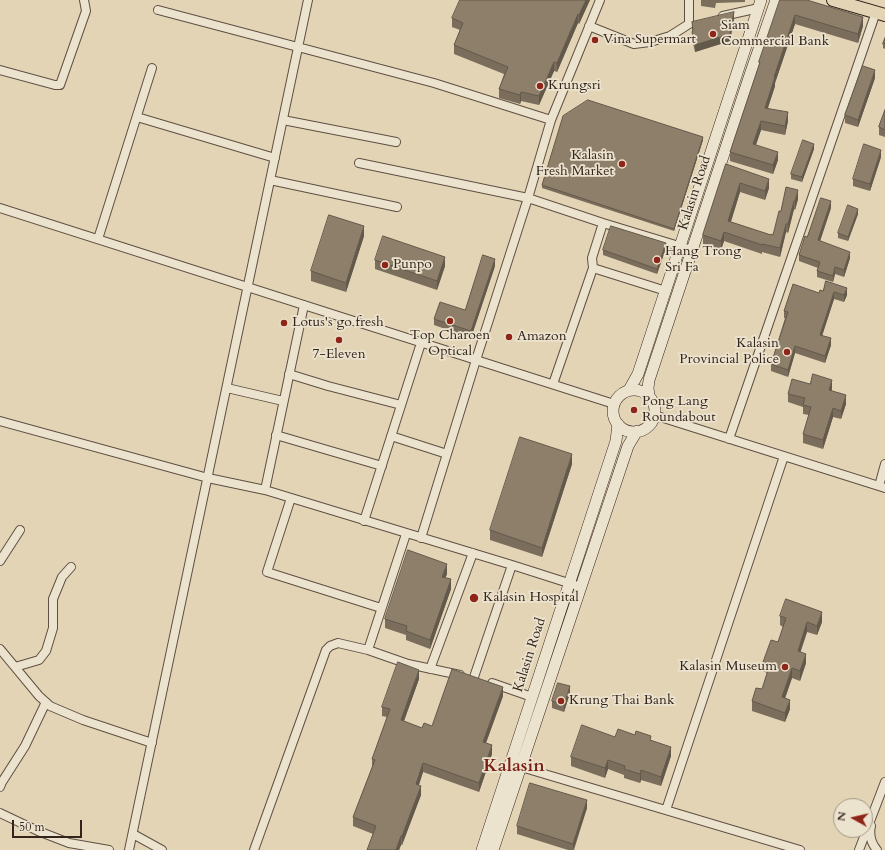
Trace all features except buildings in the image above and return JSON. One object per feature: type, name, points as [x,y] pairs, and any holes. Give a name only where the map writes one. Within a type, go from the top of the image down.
[{"type":"main road","name":"Kalasin Road","points":[[648,396],[649,380],[776,0]]},
{"type":"main road","points":[[833,0],[880,13]]},
{"type":"main road","name":"Kalasin Road","points":[[629,390],[638,374],[760,4]]},
{"type":"main road","points":[[629,390],[643,392],[648,396],[654,408],[654,415],[651,422],[647,427],[637,431],[628,431],[622,428],[614,418],[613,414],[614,404],[623,393],[629,390]]},
{"type":"main road","name":"Kalasin Road","points":[[482,850],[616,441],[618,424]]},
{"type":"main road","name":"Kalasin Road","points":[[493,850],[628,446],[637,431]]},
{"type":"street","points":[[0,70],[55,85],[60,85],[86,11],[84,0]]},
{"type":"street","points":[[129,850],[308,0]]},
{"type":"street","points":[[421,538],[503,273],[528,198],[551,120],[600,0]]},
{"type":"street","points":[[589,26],[634,44],[650,42],[670,36],[693,23],[689,0]]},
{"type":"street","points":[[712,18],[760,4]]},
{"type":"street","points":[[158,10],[434,83],[551,120]]},
{"type":"street","points":[[729,439],[880,13]]},
{"type":"street","points":[[98,239],[152,68]]},
{"type":"street","points":[[137,117],[275,158]]},
{"type":"street","points":[[283,120],[396,142]]},
{"type":"street","points":[[359,163],[528,198],[692,250]]},
{"type":"street","points":[[270,180],[397,207]]},
{"type":"street","points":[[0,208],[614,404]]},
{"type":"street","points":[[553,384],[593,268],[592,258],[603,222]]},
{"type":"street","points":[[593,268],[666,291]]},
{"type":"street","points":[[265,490],[304,305]]},
{"type":"street","points":[[364,521],[421,343]]},
{"type":"street","points":[[289,374],[401,405]]},
{"type":"street","points":[[227,388],[283,401]]},
{"type":"street","points":[[654,415],[882,487],[885,464]]},
{"type":"street","points":[[0,421],[208,478],[265,490],[581,587]]},
{"type":"street","points":[[276,435],[382,466]]},
{"type":"street","points":[[391,436],[447,454]]},
{"type":"street","points":[[666,810],[784,456]]},
{"type":"street","points":[[291,498],[267,572],[381,608]]},
{"type":"street","points":[[0,561],[20,530]]},
{"type":"street","points":[[368,650],[406,534]]},
{"type":"street","points":[[430,669],[473,553]]},
{"type":"street","points":[[474,677],[512,565]]},
{"type":"street","points":[[15,667],[39,660],[46,651],[53,628],[53,599],[62,577],[71,567]]},
{"type":"street","points":[[254,850],[326,650],[330,646],[338,643],[368,650],[408,664],[474,677],[532,697]]},
{"type":"street","points":[[0,649],[39,696],[50,706],[83,720],[152,743]]},
{"type":"street","points":[[0,787],[25,746],[46,702]]},
{"type":"street","points":[[520,767],[800,850]]},
{"type":"street","points":[[873,814],[885,782]]},
{"type":"street","points":[[0,813],[38,831],[69,843],[109,850]]},
{"type":"street","points":[[133,834],[162,850]]},
{"type":"street","points":[[859,850],[864,838]]},
{"type":"street","points":[[871,838],[873,846],[877,850]]},
{"type":"place","name":"Siam Commercial Bank","points":[[713,34]]},
{"type":"place","name":"Vina Supermart","points":[[595,40]]},
{"type":"place","name":"Krungsri","points":[[540,86]]},
{"type":"place","name":"Kalasin Fresh Market","points":[[622,164]]},
{"type":"place","name":"Hang Trong Sri Fa","points":[[657,260]]},
{"type":"place","name":"Punpo","points":[[385,265]]},
{"type":"place","name":"Top Charoen Optical","points":[[450,321]]},
{"type":"place","name":"Lotus's go fresh","points":[[284,323]]},
{"type":"place","name":"Amazon","points":[[509,337]]},
{"type":"place","name":"7-Eleven","points":[[339,340]]},
{"type":"place","name":"Kalasin Provincial Police","points":[[787,352]]},
{"type":"place","name":"Pong Lang Roundabout","points":[[634,410]]},
{"type":"place","name":"Kalasin Hospital","points":[[474,598]]},
{"type":"place","name":"Kalasin Museum","points":[[785,667]]},
{"type":"place","name":"Krung Thai Bank","points":[[561,701]]},
{"type":"district","name":"Kalasin","points":[[514,767]]}]
